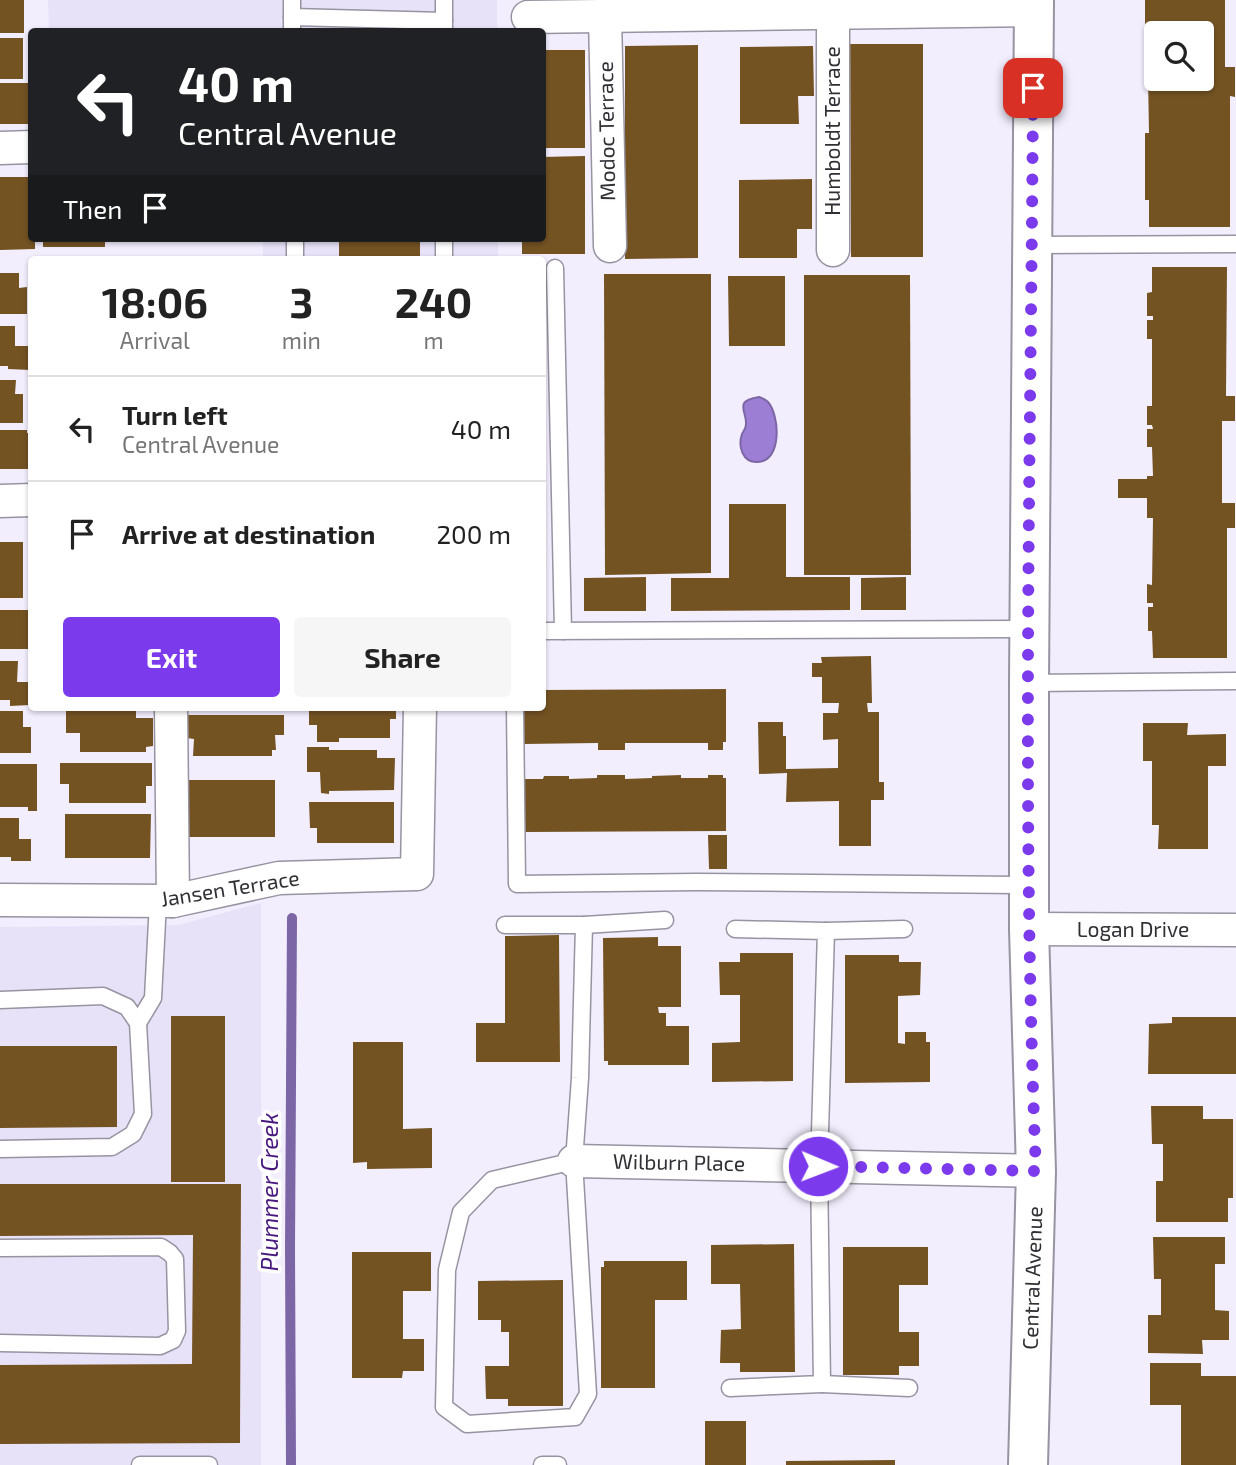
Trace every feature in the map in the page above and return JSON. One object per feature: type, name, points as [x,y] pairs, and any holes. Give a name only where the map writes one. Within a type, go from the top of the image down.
[{"type":"main road","name":"Central Avenue","points":[[1028,1465],[1036,1171],[1029,929],[1028,682],[1034,5]]},
{"type":"street","points":[[528,17],[833,13],[1034,5]]},
{"type":"street","name":"Humboldt Terrace","points":[[833,13],[833,250]]},
{"type":"street","name":"Modoc Terrace","points":[[605,16],[610,246]]},
{"type":"street","points":[[0,148],[28,147]]},
{"type":"street","points":[[0,501],[28,500]]},
{"type":"street","points":[[165,902],[171,711]]},
{"type":"street","name":"Jansen Terrace","points":[[0,900],[165,902],[279,878],[417,874],[419,711]]},
{"type":"street","name":"Logan Drive","points":[[1029,929],[1236,930]]},
{"type":"street","name":"Wilburn Place","points":[[574,1161],[1036,1171]]},
{"type":"lane","points":[[292,16],[444,26],[444,0]]},
{"type":"lane","points":[[1032,245],[1236,244]]},
{"type":"lane","points":[[555,268],[563,631]]},
{"type":"lane","points":[[546,631],[1029,629]]},
{"type":"lane","points":[[1028,682],[1236,681]]},
{"type":"lane","points":[[515,711],[517,884],[696,882],[1029,885]]},
{"type":"lane","points":[[138,1023],[153,998],[165,902]]},
{"type":"lane","points":[[505,925],[584,925],[665,920]]},
{"type":"lane","points":[[574,1161],[492,1180],[461,1212],[447,1270],[444,1407],[467,1424],[575,1417],[588,1394],[574,1161],[580,1078],[584,925]]},
{"type":"lane","points":[[735,929],[904,929]]},
{"type":"lane","points":[[822,1384],[818,1166],[826,931]]},
{"type":"lane","points":[[0,1000],[103,996],[127,1007],[138,1023],[142,1114],[133,1134],[112,1147],[0,1149]]},
{"type":"lane","points":[[0,1248],[161,1247],[175,1259],[177,1331],[173,1340],[160,1346],[0,1343]]},
{"type":"lane","points":[[730,1388],[822,1384],[909,1388]]},
{"type":"lane","points":[[140,1465],[209,1465]]},
{"type":"lane","points":[[542,1465],[558,1465]]},
{"type":"shaded area","points":[[48,0],[497,0],[497,28],[49,28]]},
{"type":"shaded area","points":[[263,242],[498,242],[498,256],[263,256]]},
{"type":"shaded area","points":[[759,397],[767,401],[772,409],[776,437],[775,446],[766,460],[753,462],[742,453],[742,434],[746,426],[743,407],[746,401]]},
{"type":"shaded area","points":[[261,903],[261,1465],[0,1465],[0,927],[178,925]]},
{"type":"building","points":[[0,0],[24,0],[24,33],[0,33]]},
{"type":"building","points":[[1145,0],[1225,0],[1225,67],[1235,67],[1235,97],[1230,96],[1230,227],[1149,227],[1149,200],[1145,200],[1145,133],[1149,133],[1148,91],[1214,91],[1214,21],[1145,21]]},
{"type":"building","points":[[0,38],[23,38],[23,79],[0,79]]},
{"type":"building","points":[[850,44],[923,44],[923,257],[851,257]]},
{"type":"building","points":[[698,45],[698,258],[625,259],[625,46]]},
{"type":"building","points":[[813,46],[814,96],[798,96],[799,124],[740,124],[740,47]]},
{"type":"building","points":[[546,50],[585,50],[585,148],[546,148]]},
{"type":"building","points":[[0,83],[28,83],[28,124],[0,124]]},
{"type":"building","points":[[585,156],[585,254],[522,254],[522,242],[546,242],[546,157]]},
{"type":"building","points":[[0,177],[28,177],[28,242],[35,242],[35,249],[0,250]]},
{"type":"building","points":[[812,179],[812,229],[797,229],[797,258],[739,258],[739,180]]},
{"type":"building","points":[[43,242],[105,242],[105,247],[43,247]]},
{"type":"building","points":[[339,242],[420,242],[420,256],[339,256]]},
{"type":"building","points":[[1152,267],[1227,267],[1226,396],[1235,396],[1235,421],[1222,421],[1222,503],[1235,503],[1235,528],[1227,528],[1227,658],[1153,658],[1152,631],[1148,631],[1148,607],[1153,607],[1153,603],[1147,603],[1147,584],[1152,585],[1153,518],[1147,518],[1147,498],[1118,498],[1118,479],[1147,479],[1147,476],[1153,476],[1152,447],[1147,447],[1147,429],[1153,429],[1152,425],[1147,425],[1147,406],[1152,406],[1152,339],[1147,339],[1147,320],[1153,320],[1153,316],[1147,316],[1147,293],[1152,292]]},
{"type":"building","points":[[0,273],[19,273],[19,288],[27,287],[27,314],[0,314]]},
{"type":"building","points":[[604,274],[711,274],[711,573],[605,575]]},
{"type":"building","points":[[804,275],[910,275],[911,575],[804,575]]},
{"type":"building","points":[[728,276],[785,276],[785,346],[729,346]]},
{"type":"building","points":[[0,326],[15,326],[15,346],[28,346],[28,370],[0,366]]},
{"type":"building","points":[[0,380],[16,380],[15,394],[23,394],[23,423],[0,423]]},
{"type":"building","points":[[0,430],[27,430],[28,469],[0,469]]},
{"type":"building","points":[[729,504],[786,504],[786,577],[850,577],[850,610],[671,611],[671,578],[729,578]]},
{"type":"building","points":[[0,542],[23,542],[23,598],[0,598]]},
{"type":"building","points":[[646,577],[646,611],[584,611],[584,578]]},
{"type":"building","points":[[906,577],[906,610],[861,610],[861,578]]},
{"type":"building","points":[[0,610],[28,610],[28,649],[0,649]]},
{"type":"building","points":[[871,656],[872,703],[867,703],[868,712],[879,712],[879,782],[884,782],[884,800],[871,800],[871,846],[839,846],[839,801],[786,802],[787,773],[759,774],[758,722],[783,722],[783,736],[786,736],[786,769],[838,768],[838,739],[823,740],[823,713],[838,713],[839,703],[822,703],[822,677],[812,677],[812,663],[822,663],[821,657]]},
{"type":"building","points":[[0,661],[18,661],[17,682],[28,682],[28,705],[10,706],[10,700],[0,700]]},
{"type":"building","points":[[726,689],[726,742],[723,742],[723,750],[708,750],[708,743],[625,743],[625,750],[598,750],[598,743],[524,744],[524,711],[546,711],[546,690]]},
{"type":"building","points":[[0,711],[23,711],[23,727],[31,727],[31,753],[0,753]]},
{"type":"building","points":[[66,711],[136,711],[136,718],[153,718],[153,746],[146,747],[146,752],[80,752],[80,733],[66,733]]},
{"type":"building","points":[[309,711],[396,711],[396,719],[390,719],[390,738],[339,738],[339,742],[317,742],[317,725],[309,725]]},
{"type":"building","points":[[187,715],[284,715],[284,735],[275,735],[276,750],[272,750],[272,756],[193,756],[194,739],[187,738]]},
{"type":"building","points":[[1143,723],[1188,723],[1187,735],[1226,734],[1226,766],[1208,766],[1208,849],[1158,849],[1159,825],[1152,825],[1152,761],[1143,761]]},
{"type":"building","points":[[307,747],[377,750],[377,758],[395,758],[394,790],[321,793],[320,772],[307,772]]},
{"type":"building","points":[[60,763],[152,763],[152,786],[146,786],[146,803],[69,803],[69,784],[60,784]]},
{"type":"building","points":[[0,764],[37,764],[37,811],[28,811],[28,807],[0,807]]},
{"type":"building","points":[[597,775],[625,775],[625,779],[681,775],[681,778],[708,778],[708,775],[723,775],[723,778],[726,778],[726,831],[525,832],[524,779],[543,779],[544,776],[597,778]]},
{"type":"building","points":[[187,780],[275,780],[275,837],[187,837]]},
{"type":"building","points":[[309,802],[394,802],[394,843],[317,843],[317,828],[310,828]]},
{"type":"building","points":[[65,814],[151,814],[150,858],[65,858]]},
{"type":"building","points":[[0,818],[19,818],[19,839],[31,839],[31,861],[11,861],[11,857],[0,857]]},
{"type":"building","points":[[708,835],[727,835],[727,869],[709,869]]},
{"type":"building","points":[[559,935],[560,1062],[476,1062],[476,1023],[505,1023],[505,936]]},
{"type":"building","points":[[658,937],[658,946],[681,946],[681,1007],[658,1007],[659,1013],[666,1013],[666,1026],[689,1026],[689,1065],[608,1065],[608,1061],[604,1061],[603,938]]},
{"type":"building","points":[[740,953],[793,953],[793,1081],[712,1082],[712,1043],[740,1042],[740,995],[720,995],[719,962],[740,962]]},
{"type":"building","points":[[845,955],[899,955],[899,962],[921,962],[920,995],[898,996],[898,1043],[905,1044],[905,1032],[926,1032],[926,1042],[930,1042],[930,1082],[845,1083]]},
{"type":"building","points":[[171,1016],[225,1016],[225,1182],[171,1182]]},
{"type":"building","points":[[1172,1017],[1236,1017],[1236,1074],[1148,1074],[1149,1024],[1172,1023]]},
{"type":"building","points":[[353,1042],[403,1042],[403,1129],[432,1128],[432,1168],[367,1169],[367,1162],[353,1163]]},
{"type":"building","points":[[0,1046],[117,1046],[117,1127],[0,1128]]},
{"type":"building","points":[[1151,1106],[1203,1106],[1203,1119],[1233,1119],[1233,1198],[1228,1198],[1228,1222],[1156,1222],[1156,1181],[1163,1181],[1163,1144],[1152,1144]]},
{"type":"building","points":[[0,1184],[241,1184],[240,1443],[0,1444],[0,1365],[192,1364],[193,1235],[0,1236]]},
{"type":"building","points":[[1153,1237],[1225,1237],[1225,1264],[1215,1264],[1215,1310],[1229,1311],[1229,1340],[1202,1340],[1203,1354],[1148,1353],[1148,1315],[1161,1315],[1161,1279],[1154,1279]]},
{"type":"building","points":[[794,1244],[795,1372],[740,1372],[740,1363],[720,1363],[721,1330],[741,1329],[740,1284],[711,1284],[711,1245]]},
{"type":"building","points":[[843,1247],[928,1247],[928,1285],[899,1285],[899,1332],[919,1332],[919,1366],[899,1366],[899,1375],[843,1375]]},
{"type":"building","points":[[352,1252],[431,1252],[431,1291],[403,1291],[403,1339],[424,1339],[424,1371],[403,1371],[402,1378],[352,1378]]},
{"type":"building","points":[[604,1261],[687,1261],[687,1300],[655,1300],[655,1388],[601,1388],[601,1267],[604,1267]]},
{"type":"building","points":[[563,1280],[563,1406],[508,1406],[508,1399],[486,1399],[485,1366],[509,1366],[509,1332],[501,1332],[501,1320],[478,1320],[478,1281]]},
{"type":"building","points":[[1150,1363],[1201,1363],[1201,1376],[1236,1376],[1236,1465],[1181,1465],[1181,1405],[1150,1405]]},
{"type":"building","points":[[705,1421],[746,1421],[746,1465],[705,1465]]},
{"type":"building","points":[[895,1460],[895,1465],[786,1465],[786,1461]]},
{"type":"waterway","name":"Plummer Creek","points":[[291,1465],[292,918]]},
{"type":"route","points":[[818,1166],[1036,1171],[1029,929],[1028,682],[1033,88]]}]
